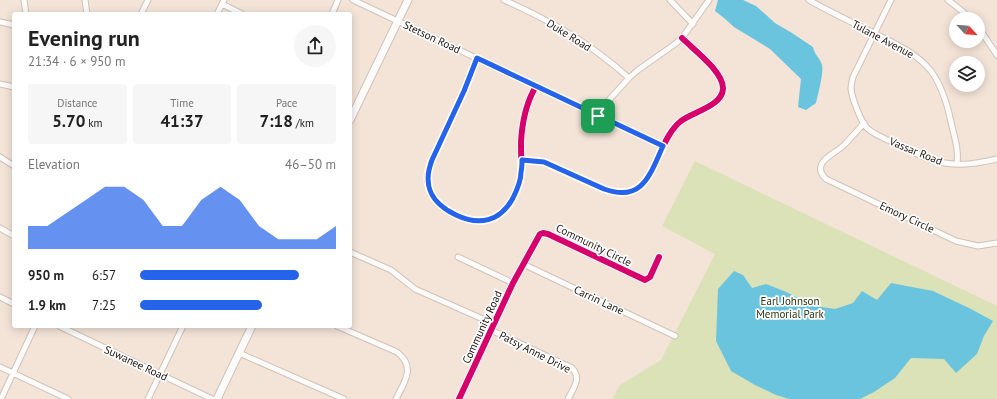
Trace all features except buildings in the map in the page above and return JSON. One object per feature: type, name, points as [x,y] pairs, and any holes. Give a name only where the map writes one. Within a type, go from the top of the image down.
[{"type":"main road","points":[[352,116],[408,0]]},
{"type":"main road","points":[[217,399],[251,328]]},
{"type":"street","points":[[24,0],[26,12]]},
{"type":"street","points":[[85,0],[87,12]]},
{"type":"street","points":[[143,12],[148,0]]},
{"type":"street","points":[[333,12],[338,0]]},
{"type":"street","name":"Stetson Road","points":[[353,0],[663,146]]},
{"type":"street","name":"Duke Road","points":[[504,0],[545,19],[576,38],[606,58],[629,78]]},
{"type":"street","points":[[670,0],[693,24]]},
{"type":"street","points":[[598,116],[611,97],[629,78],[682,38],[709,0]]},
{"type":"street","name":"Tulane Avenue","points":[[809,0],[893,42],[924,63],[934,76],[944,94],[948,106],[958,154],[957,164]]},
{"type":"street","points":[[864,122],[853,99],[851,85],[853,77],[890,0]]},
{"type":"street","points":[[948,0],[963,12]]},
{"type":"street","points":[[218,12],[223,2],[239,12]]},
{"type":"street","points":[[0,22],[12,25]]},
{"type":"street","points":[[985,37],[997,55]]},
{"type":"street","points":[[522,160],[544,162],[614,192],[628,192],[638,188],[644,182],[673,129],[688,116],[714,103],[720,97],[723,88],[720,77],[715,70],[682,38]]},
{"type":"street","points":[[477,58],[464,91],[430,164],[428,176],[430,191],[437,202],[442,207],[464,219],[478,221],[497,216],[506,209],[516,193],[521,177],[521,143],[526,108],[536,86]]},
{"type":"street","points":[[0,84],[12,87]]},
{"type":"street","name":"Vassar Road","points":[[864,122],[867,128],[878,135],[924,157],[946,164],[967,165],[997,159]]},
{"type":"street","name":"Emory Circle","points":[[864,122],[838,150],[825,160],[821,166],[822,174],[826,179],[956,241],[978,246],[997,243]]},
{"type":"street","points":[[0,157],[12,165]]},
{"type":"street","points":[[0,228],[12,235]]},
{"type":"street","name":"Community Circle","points":[[523,264],[540,234],[543,233],[645,280],[650,277],[659,257]]},
{"type":"street","name":"Patsy Anne Drive","points":[[352,253],[390,270],[415,289],[494,324]]},
{"type":"street","points":[[458,257],[514,283]]},
{"type":"street","name":"Community Road","points":[[459,399],[523,264]]},
{"type":"street","name":"Carrin Lane","points":[[523,264],[675,336]]},
{"type":"street","points":[[0,297],[12,303]]},
{"type":"street","points":[[1,399],[34,328]]},
{"type":"street","name":"Suwanee Road","points":[[63,328],[212,399]]},
{"type":"street","points":[[148,399],[182,328]]},
{"type":"street","points":[[342,328],[397,352],[402,356],[408,366],[407,376],[396,399]]},
{"type":"street","name":"Patsy Anne Drive","points":[[491,330],[572,368],[577,377],[568,399]]},
{"type":"street","points":[[239,353],[344,399]]},
{"type":"street","points":[[0,367],[68,399]]},
{"type":"green space","name":"Earl Johnson Memorial Park","points":[[695,161],[997,306],[997,399],[612,399],[620,385],[661,360],[715,254],[662,226]]},
{"type":"water","points":[[718,0],[743,0],[756,6],[775,23],[813,47],[822,65],[822,73],[816,103],[806,110],[798,107],[801,79],[770,49],[734,27],[715,11]]},
{"type":"water","points":[[734,271],[743,275],[752,288],[766,284],[815,306],[835,309],[853,303],[862,291],[877,300],[891,283],[933,291],[993,321],[984,336],[977,354],[956,373],[944,359],[911,358],[895,378],[874,392],[860,399],[789,399],[776,395],[755,385],[731,371],[716,341],[718,289]]},
{"type":"cycle path","points":[[522,160],[544,162],[604,189],[621,192],[634,190],[644,182],[652,171],[664,144],[672,131],[681,121],[718,100],[723,89],[719,75],[707,61],[682,38]]},
{"type":"cycle path","points":[[477,58],[464,91],[432,160],[427,181],[434,199],[455,214],[478,221],[492,219],[504,211],[510,204],[518,189],[520,181],[521,142],[525,113],[536,86]]},
{"type":"cycle path","points":[[459,399],[513,283],[540,234],[548,234],[645,280],[650,277],[659,257]]},
{"type":"route","points":[[477,58],[598,116],[663,146],[648,176],[638,188],[622,193],[614,192],[544,162],[522,160],[519,184],[510,204],[497,216],[478,221],[464,219],[442,207],[430,191],[428,183],[429,168],[464,91],[477,58]]}]
